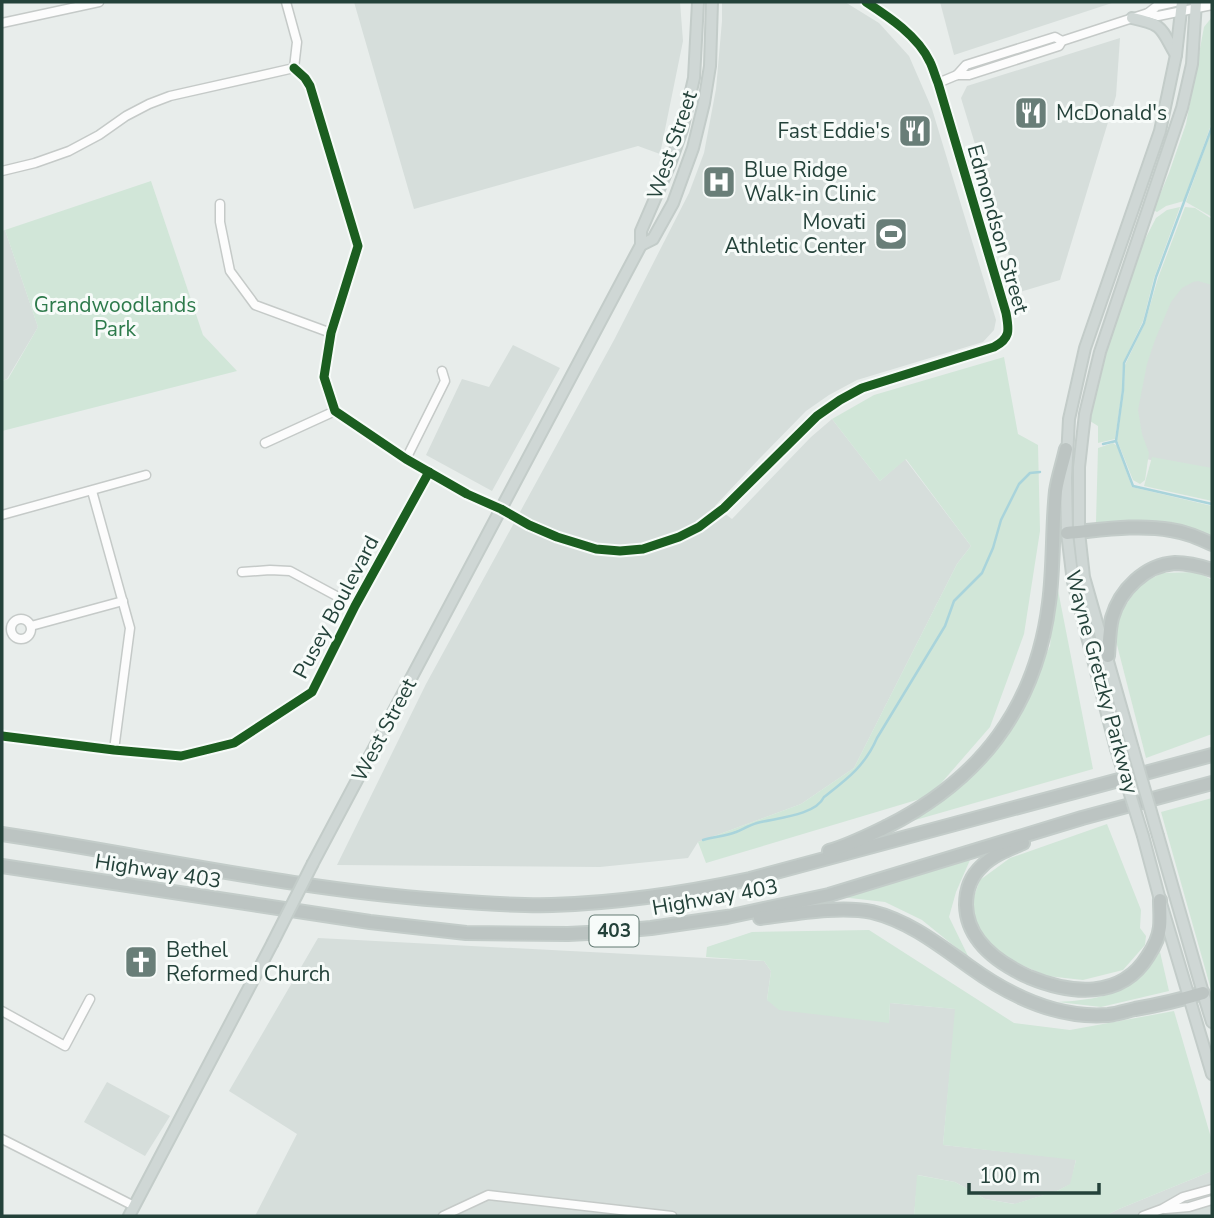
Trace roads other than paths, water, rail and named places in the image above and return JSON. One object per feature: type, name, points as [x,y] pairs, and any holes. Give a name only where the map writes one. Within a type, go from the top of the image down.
[{"type":"highway","points":[[751,879],[770,869],[845,846],[910,815],[954,784],[985,755],[1020,701],[1041,647],[1049,602],[1056,488],[1066,449]]},
{"type":"highway","points":[[1073,533],[1146,527],[1190,534],[1212,544]]},
{"type":"highway","points":[[1108,656],[1113,616],[1125,592],[1138,579],[1153,568],[1176,563],[1212,570]]},
{"type":"highway","points":[[1155,771],[1212,747]]},
{"type":"highway","name":"Highway 403","points":[[2,834],[382,896],[550,905],[623,901],[751,879],[1212,755]]},
{"type":"highway","name":"Highway 403","points":[[2,866],[357,920],[466,933],[607,932],[727,917],[829,895],[1082,818],[1212,783]]},
{"type":"highway","points":[[1082,818],[998,853],[972,877],[966,898],[970,927],[988,952],[1016,971],[1060,988],[1093,989],[1115,985],[1136,971],[1154,947],[1160,927],[1160,900]]},
{"type":"highway","points":[[727,917],[752,919],[798,913],[854,910],[872,912],[921,932],[998,986],[1022,999],[1070,1013],[1110,1015],[1196,995]]},
{"type":"main road","name":"West Street","points":[[131,1211],[641,245],[640,231],[682,130],[694,78],[698,2]]},
{"type":"main road","name":"West Street","points":[[641,245],[653,239],[673,203],[693,148],[710,66],[712,2]]},
{"type":"main road","name":"Wayne Gretzky Parkway","points":[[1196,5],[1192,64],[1182,108],[1100,352],[1085,414],[1073,533],[1158,836],[1212,1074]]},
{"type":"main road","name":"Wayne Gretzky Parkway","points":[[1182,7],[1176,55],[1160,131],[1085,348],[1071,407],[1066,449],[1073,533],[1073,582],[1116,749],[1160,900],[1196,995],[1212,1022]]},
{"type":"main road","points":[[1132,18],[1160,27],[1176,55]]},
{"type":"street","points":[[2,23],[99,2]]},
{"type":"street","points":[[286,2],[297,42],[294,68]]},
{"type":"street","name":"Edmondson Street","points":[[501,509],[557,537],[596,549],[620,551],[659,544],[699,527],[724,508],[817,416],[840,400],[862,388],[1003,342],[1008,334],[1006,313],[929,60],[916,42],[886,15],[866,2]]},
{"type":"street","points":[[938,83],[1059,46],[1062,41],[1175,2]]},
{"type":"street","points":[[1148,13],[1158,16],[1182,7],[1212,5]]},
{"type":"street","points":[[2,171],[69,151],[126,116],[159,100],[192,90],[294,68]]},
{"type":"street","points":[[294,68],[310,86],[358,246],[331,333],[324,377],[335,411],[429,472],[467,494],[501,509]]},
{"type":"street","points":[[220,204],[220,222],[230,271],[255,305],[331,333]]},
{"type":"street","points":[[407,459],[445,381],[442,371]]},
{"type":"street","points":[[265,443],[335,411]]},
{"type":"street","name":"Pusey Boulevard","points":[[2,736],[181,756],[234,743],[312,692],[355,606],[429,472]]},
{"type":"street","points":[[2,515],[146,475]]},
{"type":"street","points":[[92,491],[130,628],[114,750]]},
{"type":"street","points":[[242,572],[290,571],[355,606]]},
{"type":"street","points":[[31,626],[123,601]]},
{"type":"street","points":[[2,1012],[65,1046],[90,999]]},
{"type":"street","points":[[2,1139],[131,1211]]},
{"type":"street","points":[[1143,1216],[1183,1197],[1212,1189]]},
{"type":"street","points":[[443,1216],[488,1195],[672,1216]]},
{"type":"street","points":[[1162,1209],[1189,1208],[1212,1200]]},
{"type":"waterway","points":[[1212,127],[1156,277],[1144,323],[1124,363],[1116,441],[1133,486],[1212,504]]},
{"type":"waterway","points":[[1103,444],[1116,441]]},
{"type":"waterway","points":[[703,840],[804,812],[819,803],[855,771],[867,756],[945,626],[954,601],[982,573],[1001,520],[1019,484],[1030,473],[1040,472]]},
{"type":"place","name":"McDonald's","points":[[1031,113]]},
{"type":"place","name":"Fast Eddie's","points":[[915,131]]},
{"type":"place","name":"Blue Ridge Walk-in Clinic","points":[[719,182]]},
{"type":"place","name":"Movati Athletic Center","points":[[891,234]]},
{"type":"place","name":"Bethel Reformed Church","points":[[141,962]]},
{"type":"park label","name":"Grandwoodlands Park","points":[[115,317]]}]
